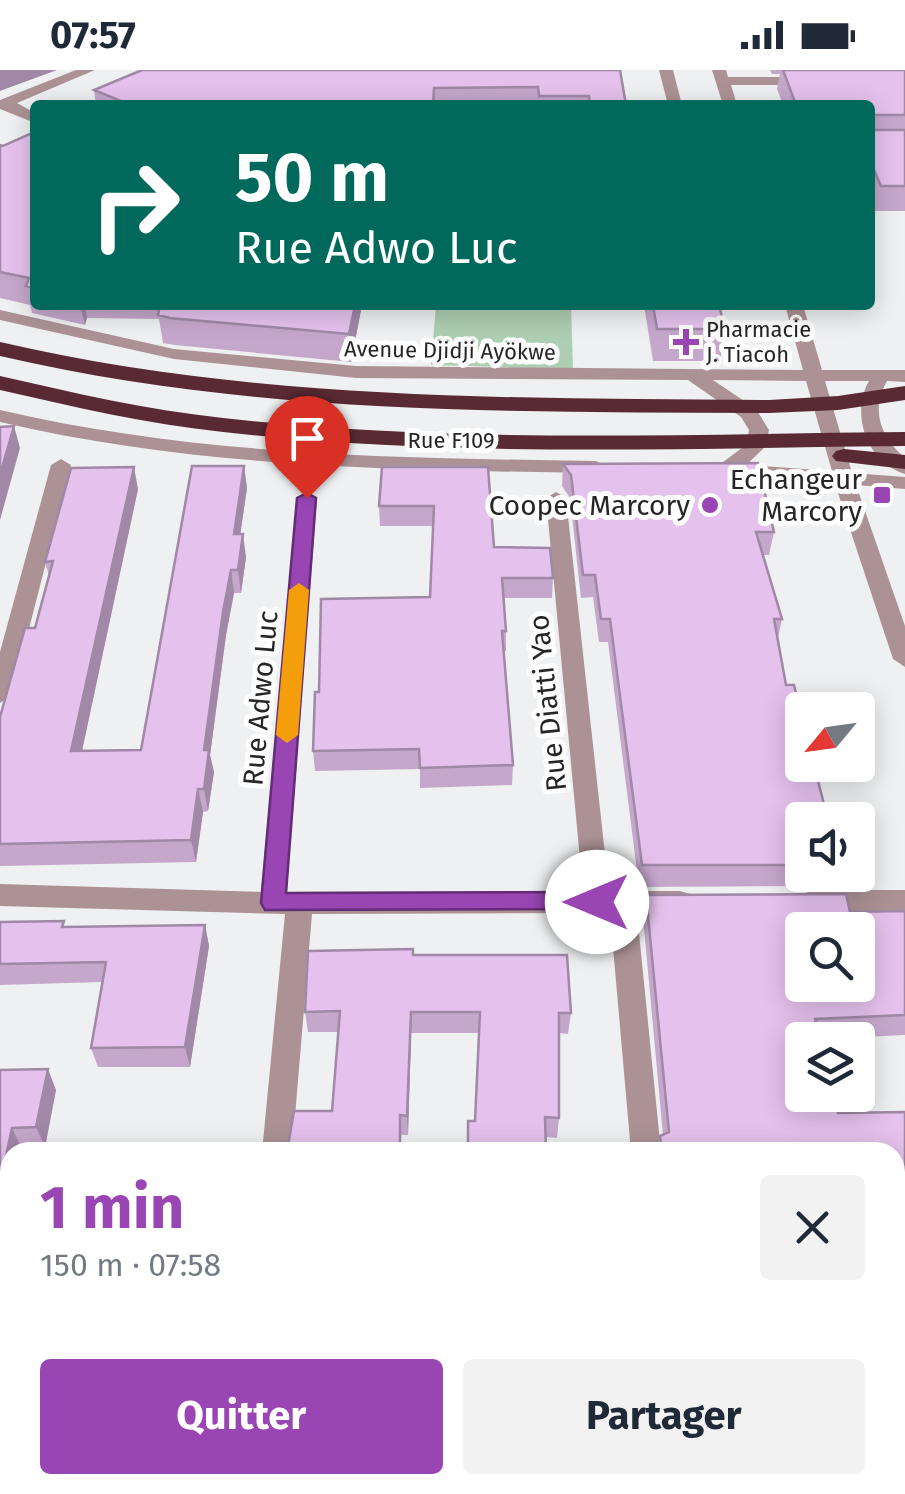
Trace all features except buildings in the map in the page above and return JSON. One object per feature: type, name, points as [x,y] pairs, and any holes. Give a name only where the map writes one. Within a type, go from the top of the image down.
[{"type":"highway","points":[[0,349],[120,377],[304,398],[401,404],[800,405],[905,393]]},
{"type":"highway","points":[[0,383],[156,414],[338,437],[905,438]]},
{"type":"highway","points":[[646,404],[905,408]]},
{"type":"highway","points":[[652,440],[905,465]]},
{"type":"street","points":[[3,104],[88,70]]},
{"type":"street","points":[[666,70],[675,100]]},
{"type":"street","points":[[721,76],[765,70]]},
{"type":"street","points":[[721,76],[832,81]]},
{"type":"street","points":[[721,76],[728,100]]},
{"type":"street","points":[[3,104],[30,117]]},
{"type":"street","points":[[795,310],[844,479],[905,659]]},
{"type":"street","name":"Avenue Djidji Ayökwe","points":[[0,314],[174,354],[277,366],[404,374],[905,376]]},
{"type":"street","points":[[692,374],[749,412],[759,430],[754,448],[718,469],[905,484]]},
{"type":"street","points":[[881,376],[866,402],[869,420],[885,452],[905,465]]},
{"type":"street","name":"Rue F109","points":[[0,416],[123,444],[257,459],[376,465],[615,467]]},
{"type":"street","points":[[0,694],[62,465]]},
{"type":"street","name":"Rue Adwo Luc","points":[[277,1142],[307,498]]},
{"type":"street","name":"Rue Diatti Yao","points":[[556,498],[645,1142]]},
{"type":"street","points":[[0,895],[286,903],[716,902]]},
{"type":"street","points":[[792,902],[905,901]]},
{"type":"green space","points":[[436,310],[571,310],[573,369],[431,365]]},
{"type":"slow traffic","points":[[287,735],[299,590]]},
{"type":"place","name":"Pharmacie J. Tiacoh","points":[[686,342]]},
{"type":"place","name":"Echangeur Marcory","points":[[882,495]]},
{"type":"place","name":"Coopec Marcory","points":[[710,505]]},
{"type":"route","points":[[307,498],[273,903],[597,902]]}]
